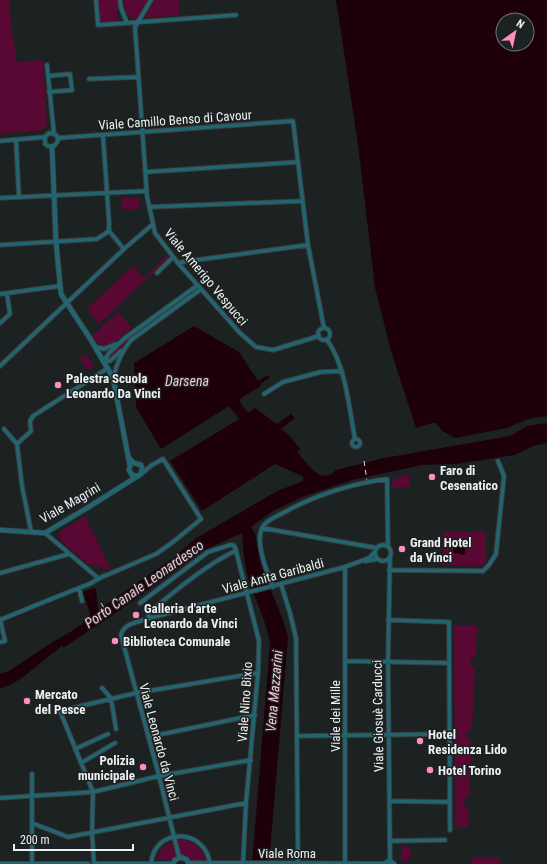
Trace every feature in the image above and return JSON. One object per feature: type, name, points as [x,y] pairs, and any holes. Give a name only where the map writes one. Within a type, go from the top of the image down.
[{"type":"street","points":[[96,0],[98,25],[236,14]]},
{"type":"street","points":[[120,0],[121,8],[127,23]]},
{"type":"street","points":[[138,22],[151,0]]},
{"type":"street","name":"Viale Amerigo Vespucci","points":[[138,22],[135,28],[142,131],[149,207],[155,233],[178,263],[240,333],[256,348],[272,350],[319,336]]},
{"type":"street","points":[[47,64],[54,134],[58,138],[58,143],[52,147]]},
{"type":"street","points":[[48,76],[70,74],[71,79],[72,90],[50,92]]},
{"type":"street","points":[[89,79],[138,77]]},
{"type":"street","name":"Viale Camillo Benso di Cavour","points":[[58,138],[293,121],[298,162]]},
{"type":"street","points":[[0,141],[45,137],[49,133],[54,134]]},
{"type":"street","points":[[103,135],[109,231],[124,249]]},
{"type":"street","points":[[45,137],[44,142],[46,145],[52,147]]},
{"type":"street","points":[[16,140],[19,197]]},
{"type":"street","points":[[52,147],[56,242],[61,294],[66,304],[96,347],[113,378],[132,475],[139,475],[142,468],[141,465],[131,467]]},
{"type":"street","points":[[146,172],[298,162],[308,245],[324,328],[330,333],[330,337],[327,340]]},
{"type":"street","points":[[0,198],[54,194],[107,194],[147,191]]},
{"type":"street","points":[[149,207],[303,201]]},
{"type":"street","points":[[0,366],[124,249],[153,224]]},
{"type":"street","points":[[0,245],[97,239],[109,231]]},
{"type":"street","points":[[178,263],[308,245]]},
{"type":"street","points":[[157,273],[173,257]]},
{"type":"street","points":[[104,361],[109,353],[119,343],[198,285]]},
{"type":"street","points":[[0,294],[60,286]]},
{"type":"street","points":[[104,361],[110,361],[130,340],[201,289]]},
{"type":"street","points":[[0,323],[10,314],[7,294]]},
{"type":"street","points":[[143,325],[145,330]]},
{"type":"street","points":[[324,328],[320,331],[319,336],[323,340],[327,340],[333,348],[342,371],[355,439]]},
{"type":"street","points":[[96,347],[104,349],[119,343]]},
{"type":"street","points":[[113,378],[116,365],[123,349]]},
{"type":"street","points":[[17,444],[31,431],[30,421],[33,416],[108,368]]},
{"type":"street","points":[[264,394],[283,382],[321,372],[342,371]]},
{"type":"street","points":[[4,428],[17,444],[22,486],[31,532]]},
{"type":"street","name":"Viale Magrini","points":[[0,530],[45,533],[163,459],[201,519],[156,554],[98,578]]},
{"type":"street","points":[[388,547],[381,545],[375,552],[389,570],[483,571],[496,554],[504,476],[498,461]]},
{"type":"street","name":"Viale Magrini","points":[[141,465],[152,465]]},
{"type":"street","points":[[125,483],[131,467]]},
{"type":"street","points":[[273,587],[265,567],[260,541],[264,524],[308,500],[343,487],[362,482],[387,479],[388,547],[390,556],[386,560],[380,560]]},
{"type":"street","points":[[262,528],[377,548]]},
{"type":"street","points":[[0,642],[5,641],[0,620],[93,582],[98,578],[45,533]]},
{"type":"street","name":"Viale Nino Bixio","points":[[140,603],[208,552],[233,545],[259,641],[255,715],[246,803],[243,864]]},
{"type":"street","points":[[150,618],[148,614],[165,599],[221,557],[235,551]]},
{"type":"street","name":"Viale Anita Garibaldi","points":[[121,632],[131,624],[150,618],[345,567],[370,557],[375,552]]},
{"type":"street","points":[[0,573],[68,554]]},
{"type":"street","name":"Viale Giosuè Carducci","points":[[390,556],[388,620],[388,735],[390,841],[392,862]]},
{"type":"street","name":"Viale Anita Garibaldi","points":[[362,561],[380,560]]},
{"type":"street","name":"Viale dei Mille","points":[[345,567],[345,864]]},
{"type":"street","points":[[89,571],[93,582]]},
{"type":"street","points":[[281,584],[296,638],[298,864]]},
{"type":"street","points":[[78,588],[82,601]]},
{"type":"street","points":[[388,620],[449,622],[450,830]]},
{"type":"street","name":"Viale Leonardo da Vinci","points":[[121,632],[179,858]]},
{"type":"street","points":[[345,661],[449,663]]},
{"type":"street","points":[[188,864],[185,858],[179,858],[175,860],[173,864],[95,864],[92,832],[93,792],[59,711],[136,693],[258,673]]},
{"type":"street","points":[[102,688],[111,698],[116,728]]},
{"type":"street","points":[[148,737],[255,715]]},
{"type":"street","points":[[75,749],[108,734]]},
{"type":"street","points":[[297,736],[449,734]]},
{"type":"street","points":[[82,763],[115,743]]},
{"type":"street","points":[[0,798],[93,792],[159,776],[251,760]]},
{"type":"street","points":[[32,774],[32,864]]},
{"type":"street","points":[[390,801],[450,802]]},
{"type":"street","points":[[32,823],[68,837],[169,819],[246,803]]},
{"type":"street","points":[[151,864],[154,852],[159,845],[174,837],[188,837],[201,844],[206,849],[210,864]]},
{"type":"street","points":[[390,841],[445,840]]},
{"type":"street","points":[[385,864],[387,862],[392,862]]},
{"type":"street","points":[[0,864],[88,864]]},
{"type":"street","name":"Viale Roma","points":[[188,864],[385,864]]},
{"type":"shaded area","points":[[0,0],[9,0],[11,25],[17,62],[43,60],[47,124],[41,131],[0,133]]},
{"type":"shaded area","points":[[99,0],[118,0],[117,21],[100,21]]},
{"type":"shaded area","points":[[122,0],[148,0],[137,18],[132,19],[124,8]]},
{"type":"shaded area","points":[[155,0],[179,0],[179,15],[144,18]]},
{"type":"shaded area","points":[[122,198],[139,198],[139,209],[122,209]]},
{"type":"shaded area","points":[[166,256],[168,258],[99,324],[87,309],[133,266],[144,278]]},
{"type":"shaded area","points":[[118,312],[132,328],[116,341],[106,345],[102,345],[95,341],[92,336]]},
{"type":"shaded area","points":[[142,328],[143,329],[129,340],[112,358],[108,359],[118,346]]},
{"type":"shaded area","points":[[86,354],[94,366],[87,370],[80,358]]},
{"type":"shaded area","points":[[409,474],[410,487],[392,487],[393,481]]},
{"type":"shaded area","points":[[85,516],[112,571],[87,563],[60,540],[58,533]]},
{"type":"shaded area","points":[[443,532],[486,532],[486,565],[442,565]]},
{"type":"shaded area","points":[[454,625],[477,626],[476,657],[472,658],[470,661],[471,667],[475,669],[472,729],[466,735],[472,740],[469,796],[464,802],[465,806],[469,809],[468,828],[455,828]]},
{"type":"shaded area","points":[[177,840],[187,841],[196,845],[202,852],[206,861],[191,861],[186,856],[181,855]]},
{"type":"shaded area","points":[[172,842],[176,856],[171,860],[156,860],[162,848]]},
{"type":"shaded area","points":[[402,845],[407,845],[411,850],[411,856],[407,861],[401,861]]},
{"type":"shaded area","points":[[472,857],[500,857],[500,864],[472,864]]},
{"type":"water","points":[[336,0],[547,0],[547,416],[528,419],[507,428],[455,438],[442,431],[436,423],[416,428],[391,351],[375,288],[358,144]]},
{"type":"water","points":[[194,326],[239,352],[258,381],[268,375],[270,378],[260,384],[261,386],[241,398],[240,402],[248,413],[255,408],[277,424],[291,414],[295,418],[281,429],[288,434],[301,450],[298,451],[298,453],[315,472],[320,475],[331,475],[336,470],[384,458],[510,436],[527,426],[547,423],[547,443],[533,446],[515,455],[456,464],[422,465],[352,480],[302,497],[273,511],[252,526],[252,530],[255,533],[261,565],[283,620],[288,637],[269,864],[252,864],[270,643],[266,626],[248,577],[242,533],[202,551],[110,617],[63,648],[63,646],[61,646],[20,679],[0,689],[0,674],[9,671],[51,643],[82,625],[83,622],[89,617],[90,614],[83,592],[94,588],[96,589],[99,609],[172,559],[195,539],[277,491],[303,481],[302,476],[275,464],[202,511],[170,461],[239,419],[229,406],[161,449],[136,407],[134,363]]},
{"type":"water","points":[[456,541],[466,544],[465,553],[462,555],[458,553],[455,554],[453,551],[453,543]]},
{"type":"ferry route","points":[[364,461],[367,481]]},
{"type":"ferry route","points":[[101,603],[110,617]]},
{"type":"place","name":"Palestra Scuola Leonardo Da Vinci","points":[[58,385]]},
{"type":"place","name":"Faro di Cesenatico","points":[[432,477]]},
{"type":"place","name":"Grand Hotel da Vinci","points":[[402,549]]},
{"type":"place","name":"Galleria d'arte Leonardo da Vinci","points":[[136,615]]},
{"type":"place","name":"Biblioteca Comunale","points":[[115,641]]},
{"type":"place","name":"Mercato del Pesce","points":[[27,701]]},
{"type":"place","name":"Hotel Residenza Lido","points":[[420,741]]},
{"type":"place","name":"Polizia municipale","points":[[143,767]]},
{"type":"place","name":"Hotel Torino","points":[[430,770]]},
{"type":"water label","name":"Darsena","points":[[187,381]]},
{"type":"water label","name":"Porto Canale Leonardesco","points":[[144,584]]},
{"type":"water label","name":"Vena Mazzarini","points":[[274,691]]}]
